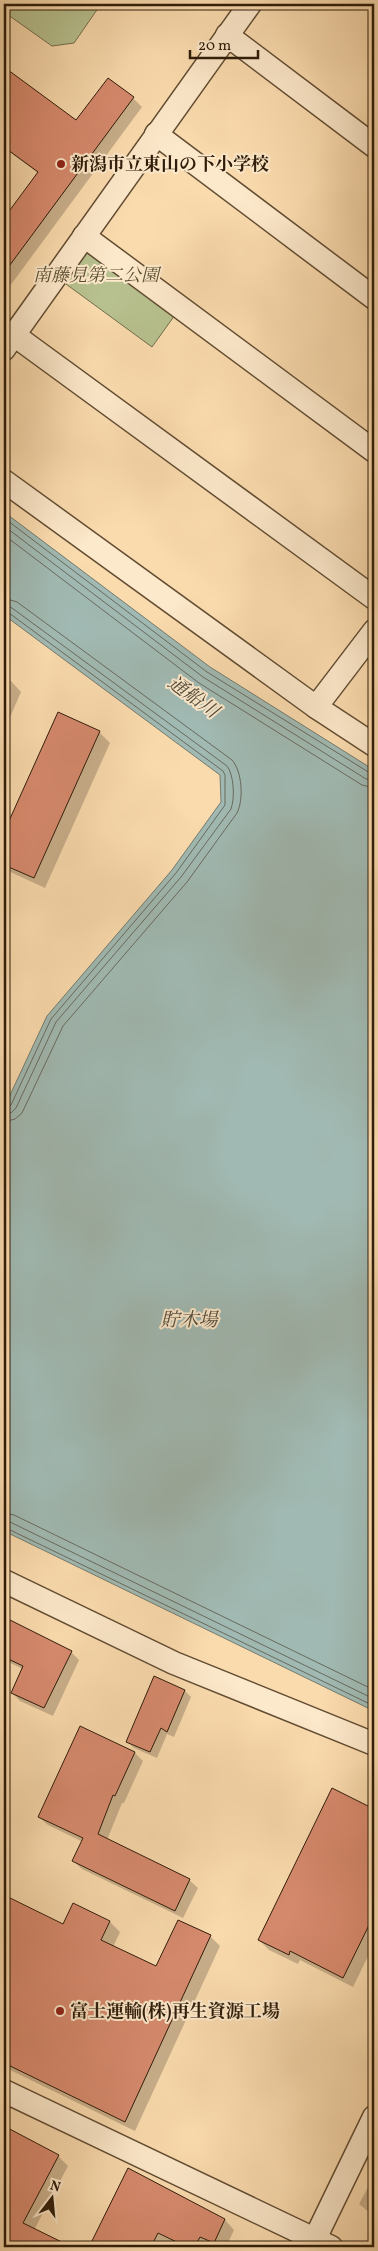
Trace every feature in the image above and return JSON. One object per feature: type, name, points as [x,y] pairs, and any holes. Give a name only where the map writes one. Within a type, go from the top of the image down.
[{"type":"street","points":[[250,4],[9,342],[374,598]]},
{"type":"street","points":[[227,35],[374,146]]},
{"type":"street","points":[[156,134],[374,298]]},
{"type":"street","points":[[84,236],[374,451]]},
{"type":"street","points":[[4,481],[316,707],[374,745]]},
{"type":"street","points":[[316,707],[374,631]]},
{"type":"street","points":[[4,1581],[174,1663],[374,1744]]},
{"type":"street","points":[[4,2091],[319,2245],[374,2118]]},
{"type":"green space","points":[[4,4],[101,4],[74,43],[52,46],[4,12]]},
{"type":"green space","name":"南藤見第二公園","points":[[84,236],[180,308],[152,347],[55,276]]},
{"type":"water","name":"貯木場","points":[[4,512],[210,667],[374,770],[374,1711],[4,1531],[4,1108],[47,1016],[172,870],[221,802],[220,775],[4,615]]},
{"type":"building","points":[[4,67],[76,120],[108,78],[134,97],[4,273],[4,218],[38,172],[4,147]]},
{"type":"building","points":[[58,712],[100,731],[34,878],[4,865],[4,832]]},
{"type":"building","points":[[4,1617],[72,1651],[44,1708],[11,1693],[23,1666],[4,1657]]},
{"type":"building","points":[[154,1676],[185,1690],[167,1732],[161,1728],[150,1752],[126,1742]]},
{"type":"building","points":[[80,1726],[135,1752],[115,1796],[113,1795],[98,1834],[190,1879],[175,1911],[72,1861],[83,1838],[38,1817]]},
{"type":"building","points":[[332,1788],[374,1809],[374,1915],[343,1978],[290,1951],[289,1955],[258,1940]]},
{"type":"building","name":"富士運輸(株)再生資源工場","points":[[4,1895],[63,1924],[73,1903],[110,1921],[101,1940],[156,1966],[178,1920],[211,1935],[125,2122],[4,2063]]},
{"type":"building","points":[[4,2126],[59,2155],[23,2223],[72,2247],[4,2247]]},
{"type":"building","points":[[128,2168],[225,2219],[214,2243],[200,2237],[195,2247],[187,2247],[158,2233],[151,2247],[89,2247]]},
{"type":"place","name":"新潟市立東山の下小学校","points":[[61,164]]},
{"type":"place","name":"富士運輸(株)再生資源工場","points":[[60,2011]]},
{"type":"water label","name":"通船川","points":[[194,696]]}]
